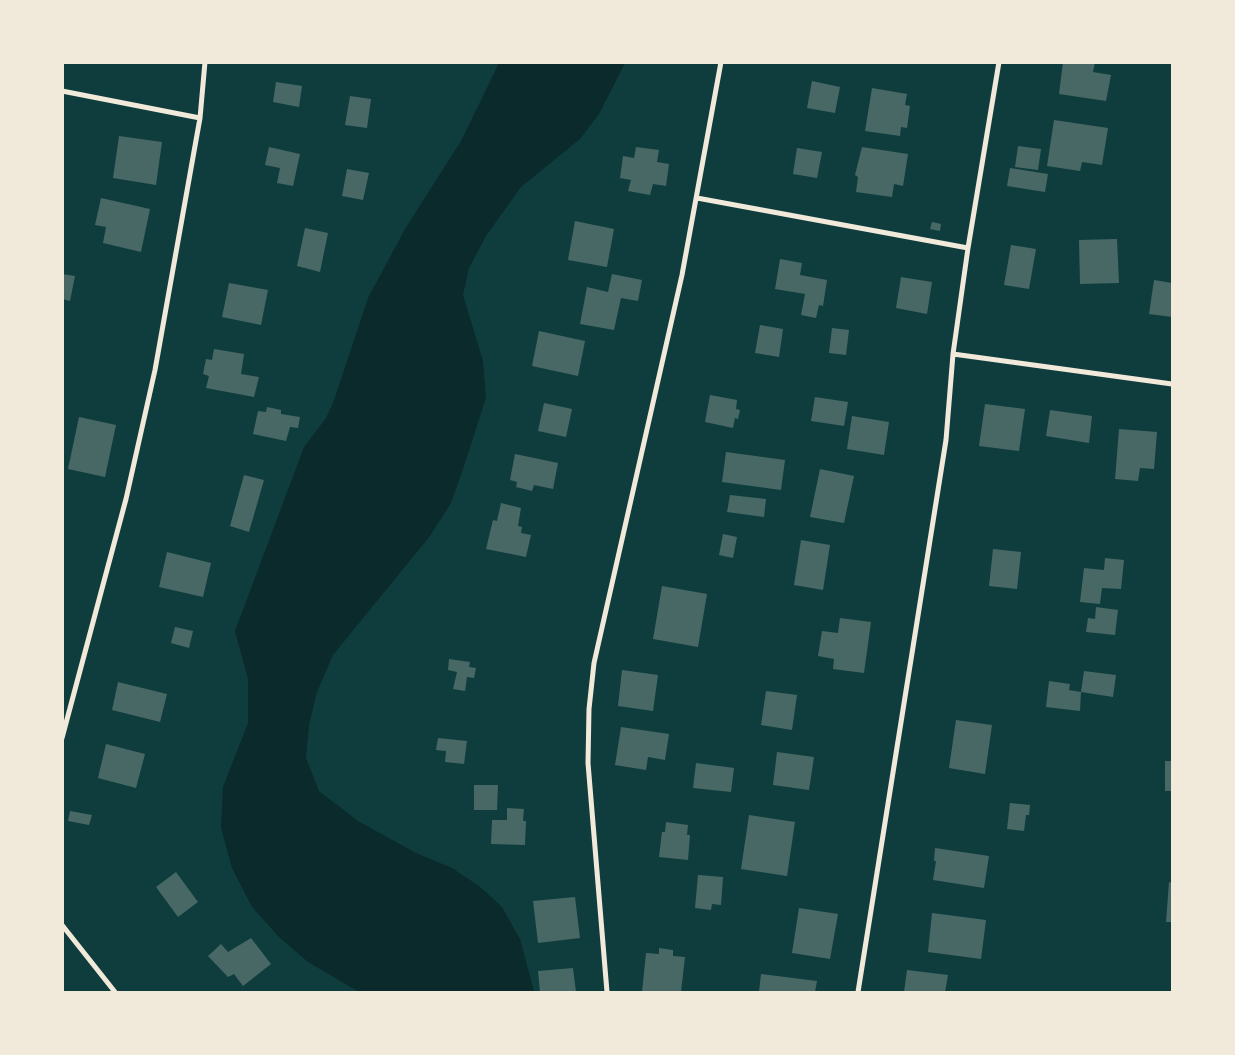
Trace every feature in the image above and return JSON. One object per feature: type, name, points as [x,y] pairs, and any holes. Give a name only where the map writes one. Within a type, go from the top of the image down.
[{"type":"street","points":[[62,738],[126,499],[155,370],[200,118],[205,62]]},
{"type":"street","points":[[607,992],[588,763],[589,709],[594,662],[682,275],[721,62]]},
{"type":"street","points":[[858,992],[946,440],[953,354],[968,248],[999,62]]},
{"type":"street","points":[[62,91],[200,118]]},
{"type":"street","points":[[697,198],[968,248]]},
{"type":"street","points":[[953,354],[1172,384]]},
{"type":"street","points":[[62,925],[115,992]]},
{"type":"water","points":[[499,63],[625,63],[599,114],[580,139],[521,187],[486,236],[469,268],[463,295],[483,361],[486,398],[461,475],[451,503],[430,536],[333,655],[317,692],[309,725],[306,758],[319,791],[358,821],[416,853],[452,868],[479,886],[502,907],[520,939],[534,991],[359,992],[308,962],[279,937],[252,907],[232,868],[221,828],[223,787],[248,723],[248,679],[235,631],[304,447],[326,418],[333,403],[368,298],[405,229],[461,141]]},
{"type":"building","points":[[1063,62],[1095,62],[1093,72],[1111,75],[1106,101],[1059,94]]},
{"type":"building","points":[[812,81],[840,87],[835,113],[807,108]]},
{"type":"building","points":[[276,82],[302,86],[299,107],[273,102]]},
{"type":"building","points":[[872,88],[907,94],[905,105],[910,106],[907,128],[901,127],[900,136],[865,131]]},
{"type":"building","points":[[350,96],[371,99],[367,128],[345,125]]},
{"type":"building","points":[[1054,120],[1108,128],[1102,165],[1082,162],[1080,171],[1047,166]]},
{"type":"building","points":[[119,136],[162,142],[156,185],[113,178]]},
{"type":"building","points":[[1018,146],[1041,149],[1038,170],[1015,167]]},
{"type":"building","points":[[269,147],[300,154],[293,186],[277,183],[280,168],[265,165]]},
{"type":"building","points":[[636,147],[659,150],[657,162],[669,164],[666,186],[653,184],[650,195],[628,191],[631,180],[620,178],[623,156],[634,158]]},
{"type":"building","points":[[862,147],[908,154],[903,186],[894,184],[892,197],[856,192],[858,177],[855,175]]},
{"type":"building","points":[[797,148],[822,152],[817,178],[793,174]]},
{"type":"building","points":[[1010,168],[1048,174],[1045,192],[1007,186]]},
{"type":"building","points":[[347,169],[369,173],[363,200],[342,196]]},
{"type":"building","points":[[101,198],[150,209],[141,252],[103,243],[106,227],[95,225]]},
{"type":"building","points":[[575,221],[614,229],[607,267],[568,260]]},
{"type":"building","points":[[932,222],[941,224],[940,231],[930,229]]},
{"type":"building","points":[[305,228],[328,233],[320,272],[297,266]]},
{"type":"building","points":[[1117,239],[1119,283],[1080,284],[1079,240]]},
{"type":"building","points":[[1011,245],[1036,249],[1029,289],[1004,285]]},
{"type":"building","points":[[780,259],[802,263],[800,275],[827,280],[823,306],[819,305],[816,318],[801,315],[805,294],[775,289]]},
{"type":"building","points":[[62,274],[75,276],[70,301],[62,299]]},
{"type":"building","points":[[612,274],[642,280],[638,301],[621,298],[614,330],[580,324],[587,287],[608,292]]},
{"type":"building","points":[[901,277],[932,282],[927,314],[896,308]]},
{"type":"building","points":[[1154,280],[1172,283],[1172,317],[1149,314]]},
{"type":"building","points":[[229,283],[268,290],[261,325],[222,317]]},
{"type":"building","points":[[760,325],[783,329],[779,357],[755,353]]},
{"type":"building","points":[[832,328],[849,330],[846,355],[829,353]]},
{"type":"building","points":[[539,331],[585,341],[578,376],[532,366]]},
{"type":"building","points":[[214,349],[244,354],[241,374],[259,377],[254,397],[206,388],[209,376],[203,374],[206,359],[212,360]]},
{"type":"building","points":[[710,395],[737,400],[736,409],[740,410],[738,419],[735,418],[733,428],[705,422]]},
{"type":"building","points":[[815,397],[848,402],[844,426],[811,421]]},
{"type":"building","points":[[544,403],[572,409],[566,437],[538,431]]},
{"type":"building","points":[[985,404],[1025,409],[1019,451],[979,446]]},
{"type":"building","points":[[267,407],[281,410],[281,414],[300,417],[298,428],[290,427],[286,441],[253,434],[258,411],[266,412]]},
{"type":"building","points":[[1050,410],[1092,416],[1089,443],[1046,436]]},
{"type":"building","points":[[852,416],[889,422],[884,455],[847,449]]},
{"type":"building","points":[[79,417],[116,425],[105,477],[68,469]]},
{"type":"building","points":[[1119,429],[1157,432],[1154,469],[1140,468],[1138,481],[1115,479]]},
{"type":"building","points":[[726,452],[785,460],[781,490],[722,482]]},
{"type":"building","points":[[515,454],[558,463],[553,489],[534,485],[532,491],[516,487],[517,482],[510,480]]},
{"type":"building","points":[[820,469],[854,476],[844,523],[810,517]]},
{"type":"building","points":[[244,475],[264,480],[249,532],[230,526]]},
{"type":"building","points":[[730,495],[766,499],[764,517],[727,512]]},
{"type":"building","points":[[501,503],[521,508],[518,526],[522,527],[521,533],[531,535],[526,557],[486,549],[493,520],[497,521]]},
{"type":"building","points":[[723,534],[737,537],[733,558],[719,555]]},
{"type":"building","points":[[801,540],[830,545],[823,590],[794,585]]},
{"type":"building","points":[[993,549],[1021,552],[1017,589],[989,586]]},
{"type":"building","points":[[167,552],[211,563],[203,597],[159,587]]},
{"type":"building","points":[[1105,558],[1124,560],[1121,589],[1102,588],[1100,604],[1080,602],[1084,568],[1104,570]]},
{"type":"building","points":[[662,586],[707,594],[698,647],[653,639]]},
{"type":"building","points":[[1096,607],[1118,610],[1115,635],[1086,632],[1088,618],[1095,619]]},
{"type":"building","points":[[840,618],[871,622],[864,673],[833,669],[834,659],[818,656],[822,631],[838,633]]},
{"type":"building","points":[[175,627],[193,631],[189,648],[171,643]]},
{"type":"building","points":[[449,659],[470,662],[469,667],[476,668],[474,678],[467,677],[465,691],[453,689],[457,672],[448,670]]},
{"type":"building","points":[[622,670],[658,675],[653,711],[618,706]]},
{"type":"building","points":[[1084,671],[1116,675],[1113,697],[1081,692]]},
{"type":"building","points":[[1049,681],[1070,684],[1069,690],[1081,692],[1080,711],[1046,707]]},
{"type":"building","points":[[118,682],[167,694],[160,722],[112,710]]},
{"type":"building","points":[[766,691],[797,695],[792,730],[761,725]]},
{"type":"building","points":[[956,720],[992,725],[985,774],[949,768]]},
{"type":"building","points":[[621,727],[669,734],[665,760],[648,757],[646,770],[615,765]]},
{"type":"building","points":[[438,738],[467,741],[464,764],[445,762],[446,751],[436,750]]},
{"type":"building","points":[[106,744],[145,754],[136,788],[98,778]]},
{"type":"building","points":[[777,752],[814,757],[809,790],[773,785]]},
{"type":"building","points":[[1165,761],[1172,761],[1172,791],[1165,791]]},
{"type":"building","points":[[696,763],[734,768],[731,792],[693,788]]},
{"type":"building","points":[[474,785],[498,785],[497,810],[474,810]]},
{"type":"building","points":[[1010,803],[1030,805],[1029,815],[1026,815],[1024,831],[1007,829]]},
{"type":"building","points":[[507,808],[524,809],[523,821],[526,821],[525,845],[491,844],[492,820],[507,820]]},
{"type":"building","points":[[70,811],[92,815],[89,825],[68,821]]},
{"type":"building","points":[[749,815],[795,822],[787,876],[741,869]]},
{"type":"building","points":[[666,822],[688,825],[687,835],[690,835],[688,860],[659,857],[662,832],[665,832]]},
{"type":"building","points":[[935,848],[989,856],[984,888],[933,880],[936,861],[934,861]]},
{"type":"building","points":[[176,872],[198,902],[178,917],[156,887]]},
{"type":"building","points":[[698,875],[723,877],[721,905],[712,904],[711,910],[695,908]]},
{"type":"building","points":[[1169,882],[1172,883],[1172,922],[1166,922]]},
{"type":"building","points":[[575,897],[580,938],[538,943],[533,901]]},
{"type":"building","points":[[799,908],[838,914],[830,959],[792,953]]},
{"type":"building","points":[[932,913],[986,920],[981,959],[928,952]]},
{"type":"building","points":[[251,938],[271,964],[243,986],[234,974],[228,977],[208,956],[221,944],[228,952]]},
{"type":"building","points":[[659,948],[673,950],[673,956],[685,957],[681,992],[642,992],[646,953],[659,954]]},
{"type":"building","points":[[573,968],[576,992],[540,992],[538,971]]},
{"type":"building","points":[[907,970],[948,975],[945,992],[904,992]]},
{"type":"building","points":[[761,974],[817,981],[815,992],[759,992]]}]
